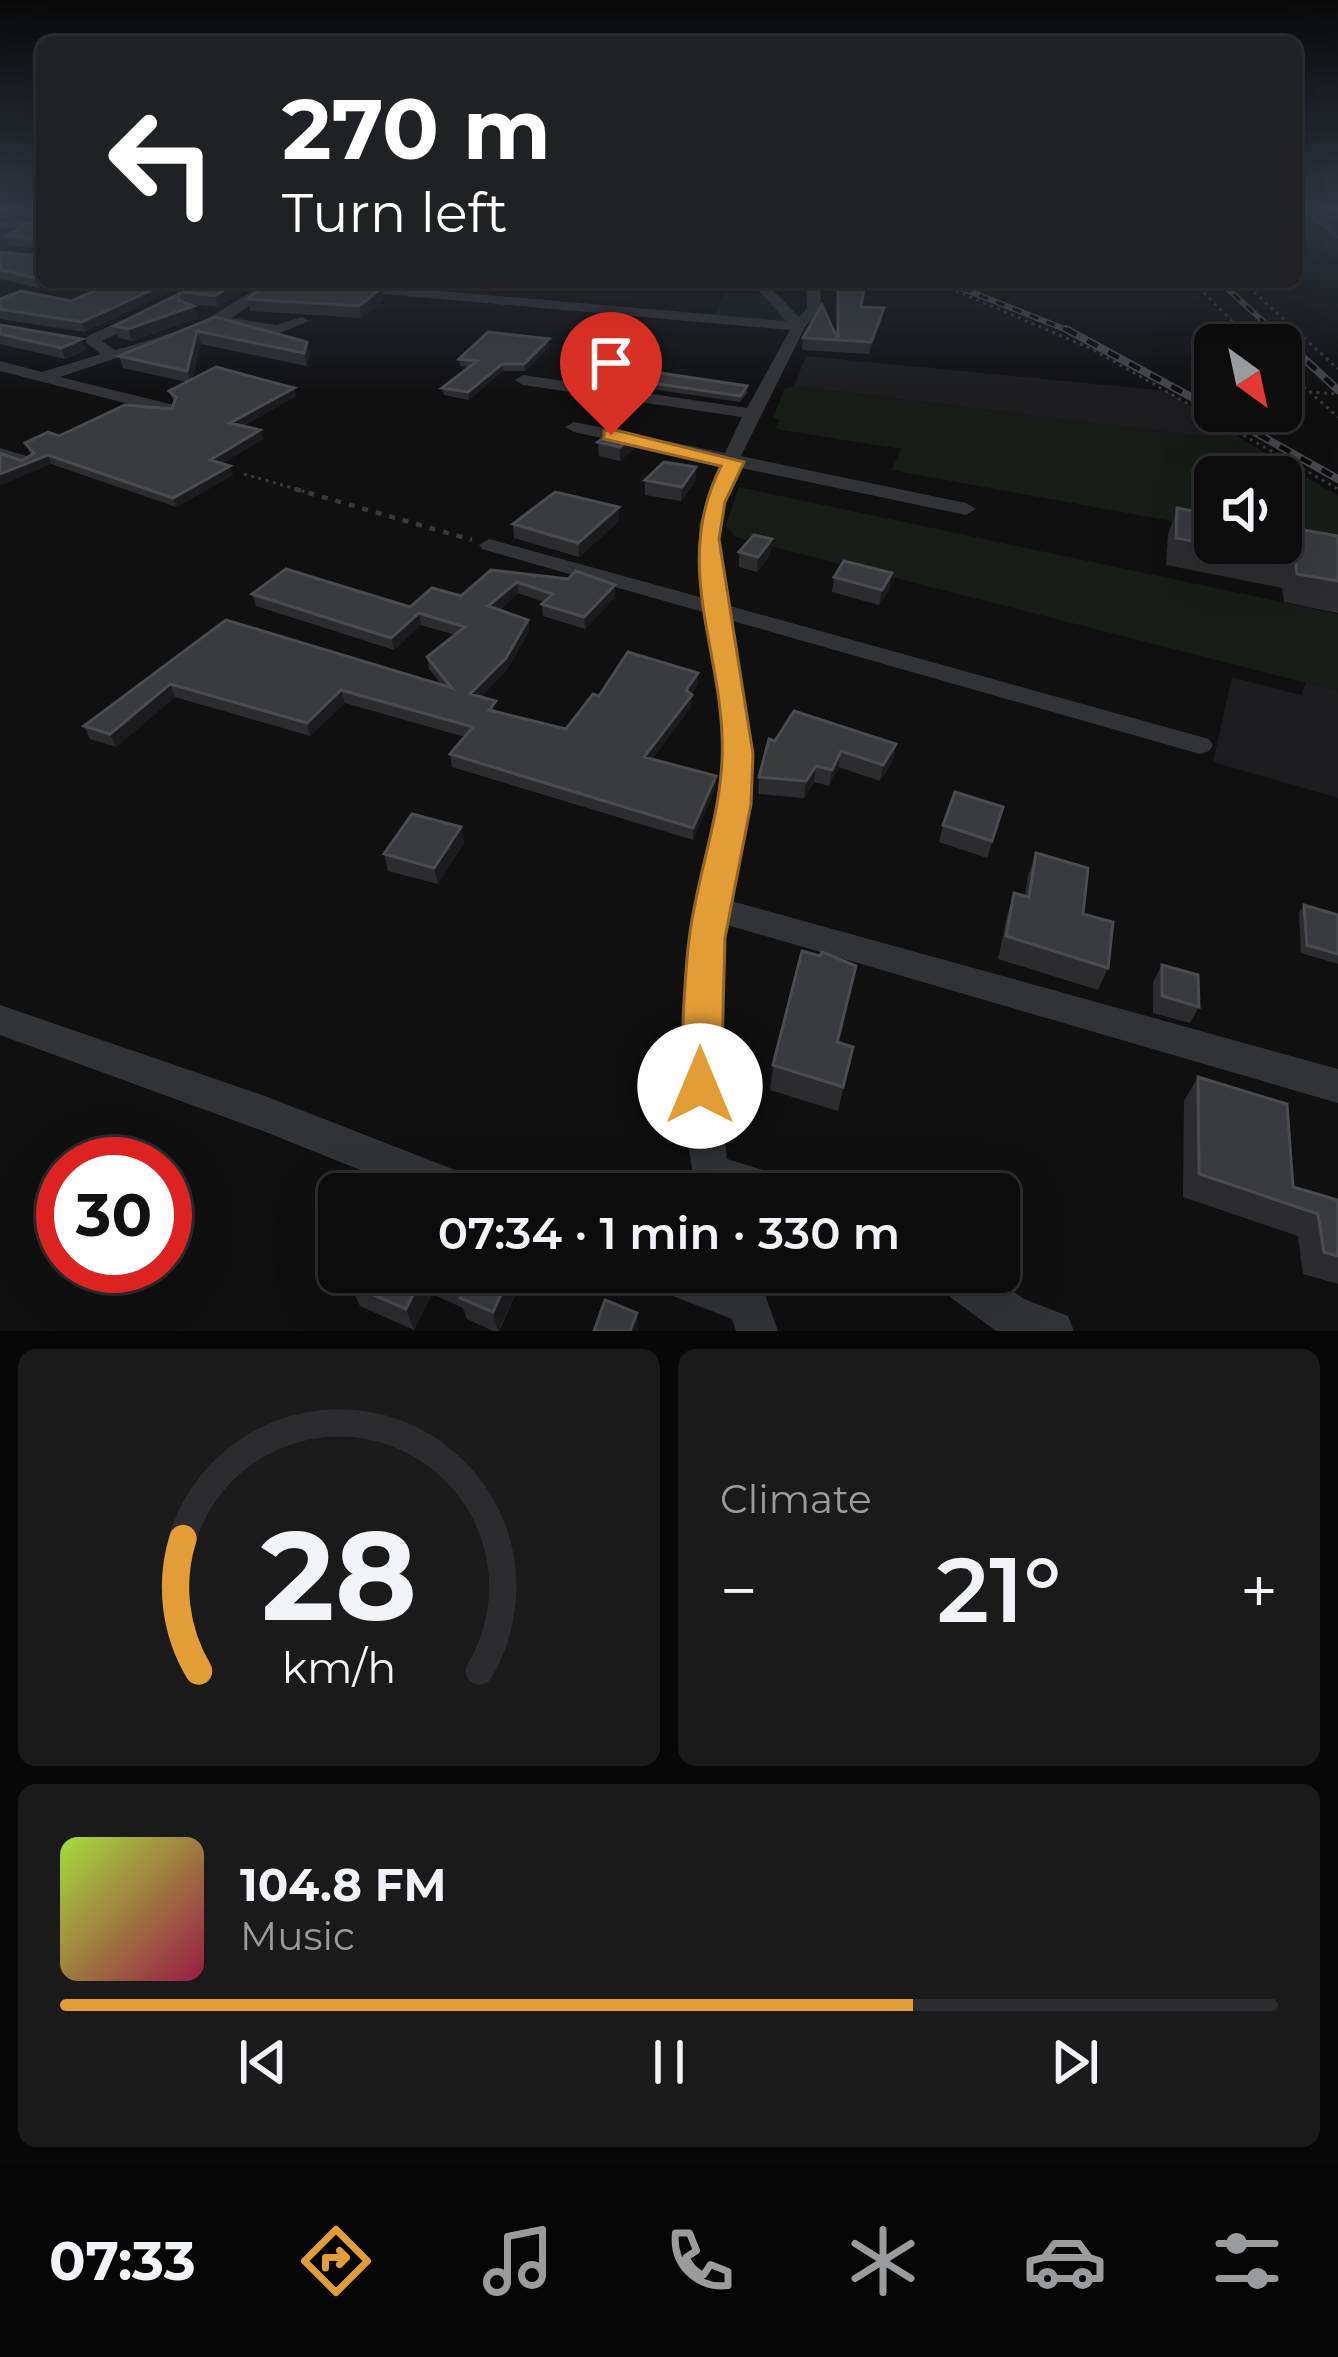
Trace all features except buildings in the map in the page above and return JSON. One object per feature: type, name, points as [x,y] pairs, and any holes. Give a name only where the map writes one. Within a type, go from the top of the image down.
[{"type":"street","points":[[70,341],[91,342],[202,288]]},
{"type":"street","points":[[43,377],[211,318],[247,303],[266,288]]},
{"type":"street","points":[[362,288],[799,326]]},
{"type":"street","points":[[764,288],[799,326]]},
{"type":"street","points":[[711,1173],[701,1114],[700,1038],[711,908],[735,804],[738,754],[707,539],[714,502],[799,326],[815,303],[814,288]]},
{"type":"street","points":[[211,318],[278,330],[302,321]]},
{"type":"street","points":[[91,342],[112,355]]},
{"type":"street","points":[[0,366],[168,409]]},
{"type":"street","points":[[523,380],[755,414]]},
{"type":"street","points":[[574,427],[966,509]]},
{"type":"street","points":[[0,453],[24,461]]},
{"type":"street","points":[[489,545],[1200,745]]},
{"type":"street","points":[[711,908],[1338,1086]]},
{"type":"street","points":[[0,1020],[415,1173]]},
{"type":"street","points":[[980,1293],[1011,1316],[1053,1331]]},
{"type":"path","points":[[952,288],[1101,351],[1338,489]]},
{"type":"path","points":[[1199,288],[1235,324]]},
{"type":"path","points":[[1250,288],[1338,369]]},
{"type":"path","points":[[1302,386],[1338,416]]},
{"type":"path","points":[[1309,392],[1338,394]]},
{"type":"path","points":[[244,474],[489,545]]},
{"type":"shaded area","points":[[725,292],[762,294],[786,322],[713,317]]},
{"type":"shaded area","points":[[806,356],[1167,391],[1194,408],[1194,432],[1231,432],[1247,442],[794,386]]},
{"type":"shaded area","points":[[785,388],[1247,442],[1271,456],[1194,456],[1194,525],[891,470],[901,449],[775,429],[780,420],[773,418]]},
{"type":"shaded area","points":[[1302,475],[1338,496],[1338,551],[1302,544]]},
{"type":"shaded area","points":[[739,487],[1338,614],[1338,691],[735,537],[726,525]]},
{"type":"shaded area","points":[[1232,677],[1301,695],[1306,683],[1338,691],[1338,798],[1213,762]]},
{"type":"railway","points":[[961,288],[1070,331]]},
{"type":"railway","points":[[1227,288],[1266,324]]},
{"type":"railway","points":[[1066,329],[1070,331]]},
{"type":"railway","points":[[1070,331],[1194,399]]},
{"type":"railway","points":[[1302,357],[1338,390]]},
{"type":"railway","points":[[1254,432],[1338,479]]},
{"type":"route","points":[[611,435],[734,462],[714,502],[707,539],[738,754],[735,804],[707,938],[700,1086]]}]
